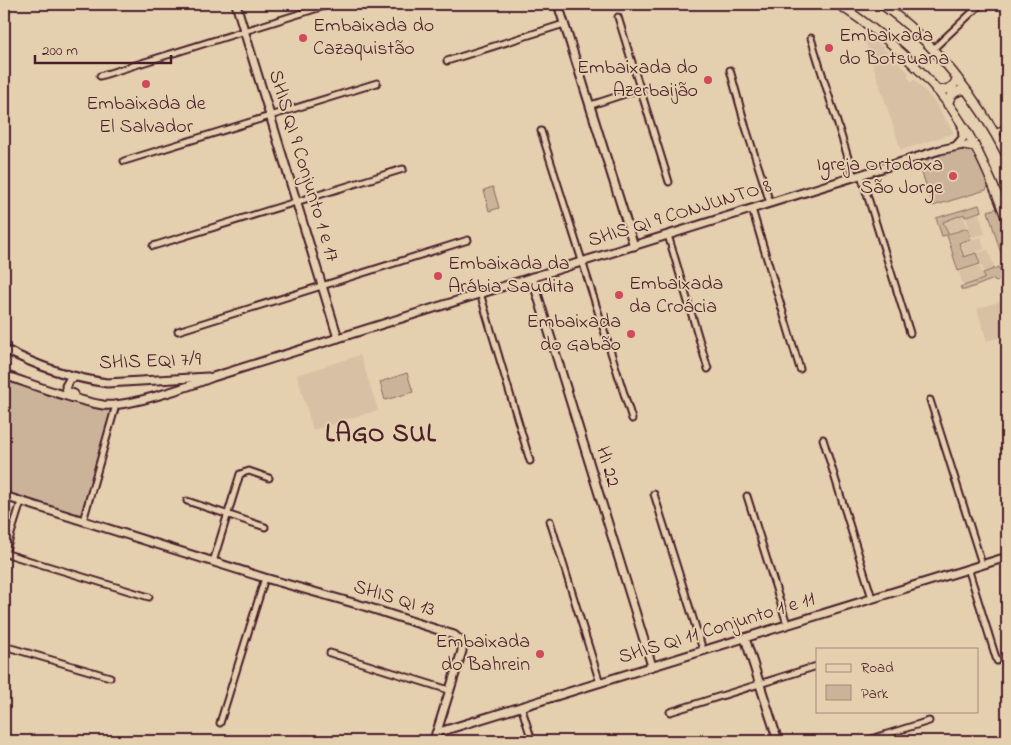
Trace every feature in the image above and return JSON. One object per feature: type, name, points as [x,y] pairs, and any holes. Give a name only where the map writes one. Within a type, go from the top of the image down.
[{"type":"main road","points":[[838,4],[866,22],[892,44],[948,105],[975,147],[1007,221]]},
{"type":"main road","points":[[881,4],[908,26],[957,78],[996,133],[1007,156]]},
{"type":"main road","points":[[936,90],[951,88],[957,78]]},
{"type":"main road","points":[[948,105],[949,98],[953,94],[957,91],[966,90]]},
{"type":"street","name":"SHIS QI 9 Conjunto 1 e 17","points":[[236,4],[338,338]]},
{"type":"street","points":[[100,76],[331,4]]},
{"type":"street","points":[[558,4],[634,246]]},
{"type":"street","points":[[932,50],[981,4]]},
{"type":"street","points":[[618,18],[669,182]]},
{"type":"street","points":[[447,61],[564,24]]},
{"type":"street","points":[[811,38],[910,333]]},
{"type":"street","points":[[730,70],[770,204]]},
{"type":"street","points":[[124,161],[377,83]]},
{"type":"street","points":[[591,105],[640,89]]},
{"type":"street","points":[[956,146],[964,138],[962,125]]},
{"type":"street","points":[[996,133],[1007,127]]},
{"type":"street","points":[[541,130],[632,419]]},
{"type":"street","name":"SHIS QI 9 CONJUNTO 8","points":[[213,377],[956,146],[967,145],[975,147]]},
{"type":"street","points":[[153,246],[403,169]]},
{"type":"street","points":[[752,209],[800,369]]},
{"type":"street","points":[[668,235],[708,369]]},
{"type":"street","points":[[178,331],[468,240]]},
{"type":"street","name":"HI 22","points":[[532,277],[652,666]]},
{"type":"street","points":[[480,293],[530,462]]},
{"type":"street","name":"SHIS EQI 7/9","points":[[4,348],[36,363],[76,377],[107,383],[213,377]]},
{"type":"street","points":[[4,375],[104,405],[116,405],[146,398],[199,383],[213,377]]},
{"type":"street","points":[[76,377],[68,381],[67,390],[85,400]]},
{"type":"street","points":[[145,382],[150,388],[146,398]]},
{"type":"street","points":[[930,400],[982,564]]},
{"type":"street","points":[[83,521],[116,405]]},
{"type":"street","points":[[823,439],[872,598]]},
{"type":"street","points":[[213,562],[240,474],[249,471],[269,478]]},
{"type":"street","points":[[654,494],[703,650]]},
{"type":"street","name":"SHIS QI 13","points":[[4,496],[454,635],[462,642],[462,651],[434,741]]},
{"type":"street","points":[[747,496],[787,624]]},
{"type":"street","points":[[187,501],[265,527]]},
{"type":"street","points":[[21,502],[4,555],[149,597]]},
{"type":"street","points":[[550,521],[600,683]]},
{"type":"street","name":"SHIS QI 11 Conjunto 1 e 11","points":[[436,733],[1007,557]]},
{"type":"street","points":[[968,568],[997,661]]},
{"type":"street","points":[[220,723],[265,578]]},
{"type":"street","points":[[745,638],[778,741]]},
{"type":"street","points":[[4,646],[110,677]]},
{"type":"street","points":[[330,653],[449,690]]},
{"type":"street","points":[[670,712],[816,666]]},
{"type":"street","points":[[521,706],[532,741]]},
{"type":"street","points":[[865,741],[929,721]]},
{"type":"street","points":[[4,738],[16,741]]},
{"type":"street","points":[[306,739],[314,741]]},
{"type":"shaded area","points":[[871,36],[909,73],[907,76],[912,82],[914,79],[934,101],[954,133],[901,150],[865,40]]},
{"type":"shaded area","points":[[979,214],[985,234],[972,237],[966,217]]},
{"type":"shaded area","points":[[963,215],[967,227],[947,233],[944,222]]},
{"type":"shaded area","points":[[981,237],[984,249],[965,256],[961,244]]},
{"type":"shaded area","points":[[988,250],[995,269],[984,272],[977,253]]},
{"type":"shaded area","points":[[979,266],[984,279],[963,285],[959,272]]},
{"type":"shaded area","points":[[1007,299],[1007,335],[987,341],[977,309]]},
{"type":"shaded area","points":[[360,355],[378,410],[313,430],[297,375]]},
{"type":"green space","points":[[971,146],[989,185],[986,190],[933,206],[917,158]]},
{"type":"green space","points":[[493,187],[499,208],[489,211],[484,190]]},
{"type":"green space","points":[[979,205],[982,211],[965,217],[964,214],[943,222],[948,234],[968,228],[971,239],[959,243],[964,257],[976,253],[980,264],[958,271],[947,235],[942,236],[936,218]]},
{"type":"green space","points":[[998,208],[1007,238],[1007,273],[988,211]]},
{"type":"green space","points":[[999,267],[1002,279],[996,282],[994,279],[965,290],[962,290],[960,287],[984,279],[983,273]]},
{"type":"green space","points":[[407,373],[413,392],[385,400],[380,382]]},
{"type":"green space","points":[[4,378],[111,410],[81,515],[4,493]]},
{"type":"place","name":"Embaixada do Cazaquistão","points":[[303,38]]},
{"type":"place","name":"Embaixada do Botsuana","points":[[829,48]]},
{"type":"place","name":"Embaixada do Azerbaijão","points":[[708,80]]},
{"type":"place","name":"Embaixada de El Salvador","points":[[146,84]]},
{"type":"place","name":"Igreja Ortodoxa São Jorge","points":[[953,176]]},
{"type":"place","name":"Embaixada da Arábia Saudita","points":[[438,276]]},
{"type":"place","name":"Embaixada da Croácia","points":[[619,295]]},
{"type":"place","name":"Embaixada do Gabão","points":[[631,334]]},
{"type":"place","name":"Embaixada do Bahrein","points":[[540,654]]},
{"type":"district","name":"LAGO SUL","points":[[381,435]]}]
